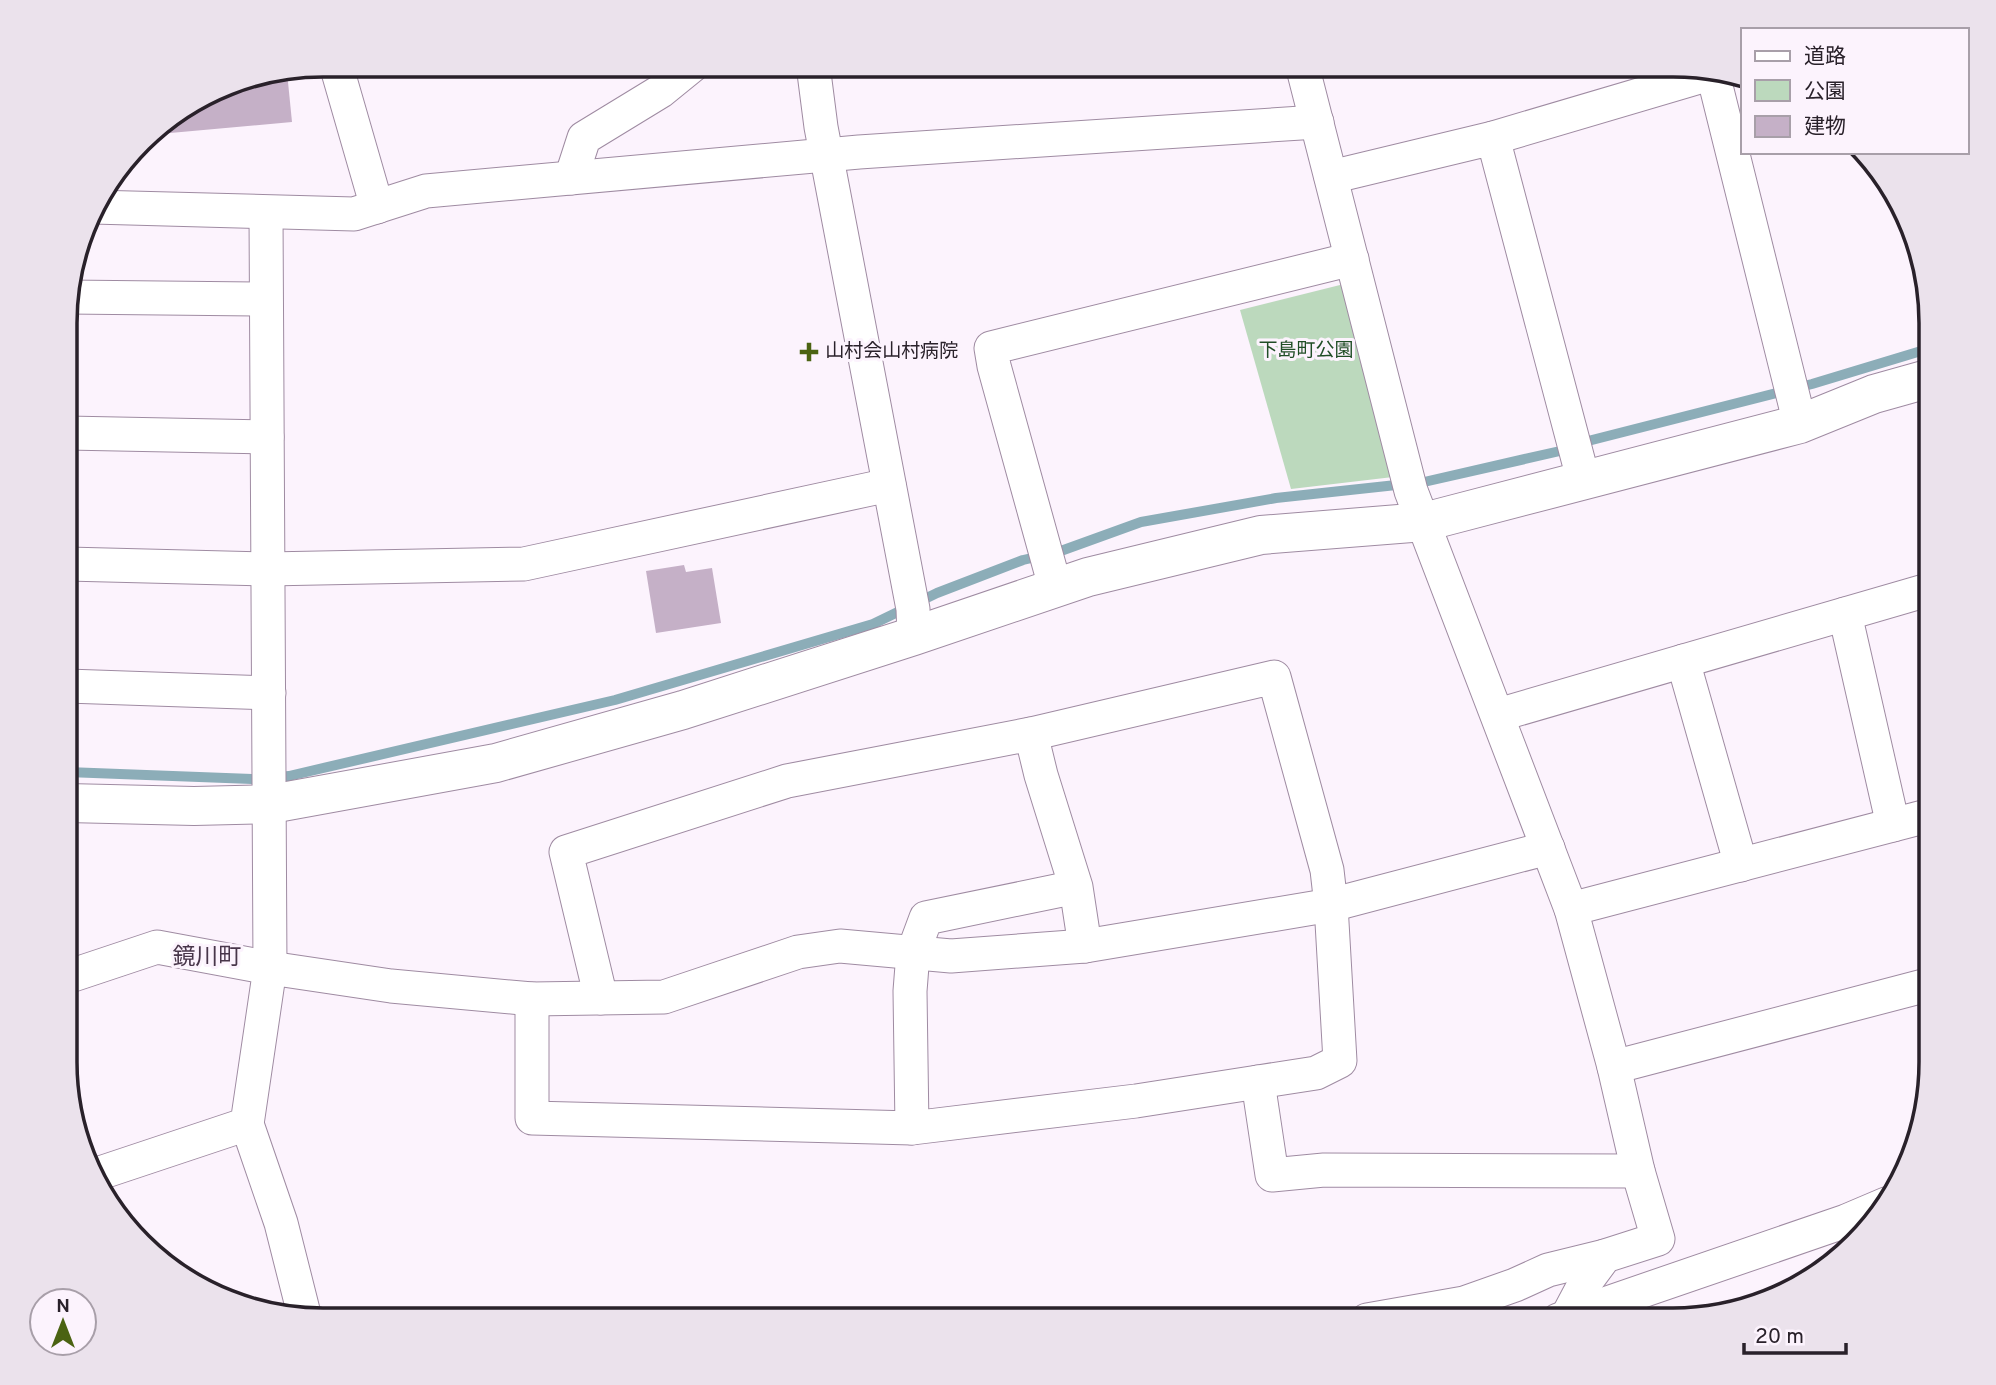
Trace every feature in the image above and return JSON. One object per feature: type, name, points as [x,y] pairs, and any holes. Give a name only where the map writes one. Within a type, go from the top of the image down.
[{"type":"street","points":[[339,77],[377,207]]},
{"type":"street","points":[[572,178],[584,138],[661,91],[677,77]]},
{"type":"street","points":[[815,77],[912,609]]},
{"type":"street","points":[[1305,78],[1403,459],[1418,507],[1571,909],[1658,1239],[1548,1270],[1464,1303],[1436,1308]]},
{"type":"street","points":[[1331,177],[1493,138],[1692,78]]},
{"type":"street","points":[[1714,81],[1797,411]]},
{"type":"street","points":[[106,207],[354,214],[426,191],[828,155],[1317,122]]},
{"type":"street","points":[[1493,138],[1578,459]]},
{"type":"street","points":[[266,213],[270,968],[247,1124],[281,1223],[305,1307]]},
{"type":"street","points":[[1049,570],[991,348],[1352,259]]},
{"type":"street","points":[[79,297],[265,299]]},
{"type":"street","points":[[78,803],[194,806],[271,800],[496,763],[683,710],[912,609],[1049,570],[1088,577],[1261,535],[1418,507],[1578,459],[1874,394],[1918,382]]},
{"type":"street","points":[[77,433],[267,438]]},
{"type":"street","points":[[77,564],[268,569],[524,564],[889,485]]},
{"type":"street","points":[[1498,715],[1918,593]]},
{"type":"street","points":[[1845,614],[1892,825]]},
{"type":"street","points":[[1683,661],[1741,865]]},
{"type":"street","points":[[531,999],[531,1118],[912,1128],[1136,1101],[1316,1073],[1340,1061],[1331,905],[1327,870],[1274,677],[1031,734],[787,781],[566,852],[601,998]]},
{"type":"street","points":[[77,686],[269,693]]},
{"type":"street","points":[[1031,734],[1076,887],[1085,946]]},
{"type":"street","points":[[1571,909],[1919,817]]},
{"type":"street","points":[[78,973],[157,947],[270,968],[391,986],[531,999],[664,998],[798,952],[840,946],[951,956],[1085,946],[1331,905],[1548,848]]},
{"type":"street","points":[[912,1128],[910,991],[914,953],[926,918],[1076,887]]},
{"type":"street","points":[[1614,1067],[1919,987]]},
{"type":"street","points":[[1258,1082],[1272,1175],[1324,1170],[1638,1171]]},
{"type":"street","points":[[103,1172],[247,1124]]},
{"type":"street","points":[[1595,1308],[1868,1212]]},
{"type":"street","points":[[1570,1308],[1605,1256]]},
{"type":"green space","name":"下島町公園","points":[[1344,284],[1393,477],[1291,489],[1240,310]]},
{"type":"building","points":[[288,80],[292,122],[167,133],[214,102],[259,85]]},
{"type":"building","points":[[684,565],[686,572],[712,568],[721,623],[656,633],[646,571]]},
{"type":"waterway","points":[[78,772],[252,779],[289,776],[615,700],[873,624],[937,593],[1023,560],[1058,552],[1141,522],[1276,498],[1424,482],[1560,451],[1588,441],[1812,384],[1918,352]]},
{"type":"place","name":"山村会山村病院","points":[[809,352]]},
{"type":"district","name":"鏡川町","points":[[207,958]]}]
